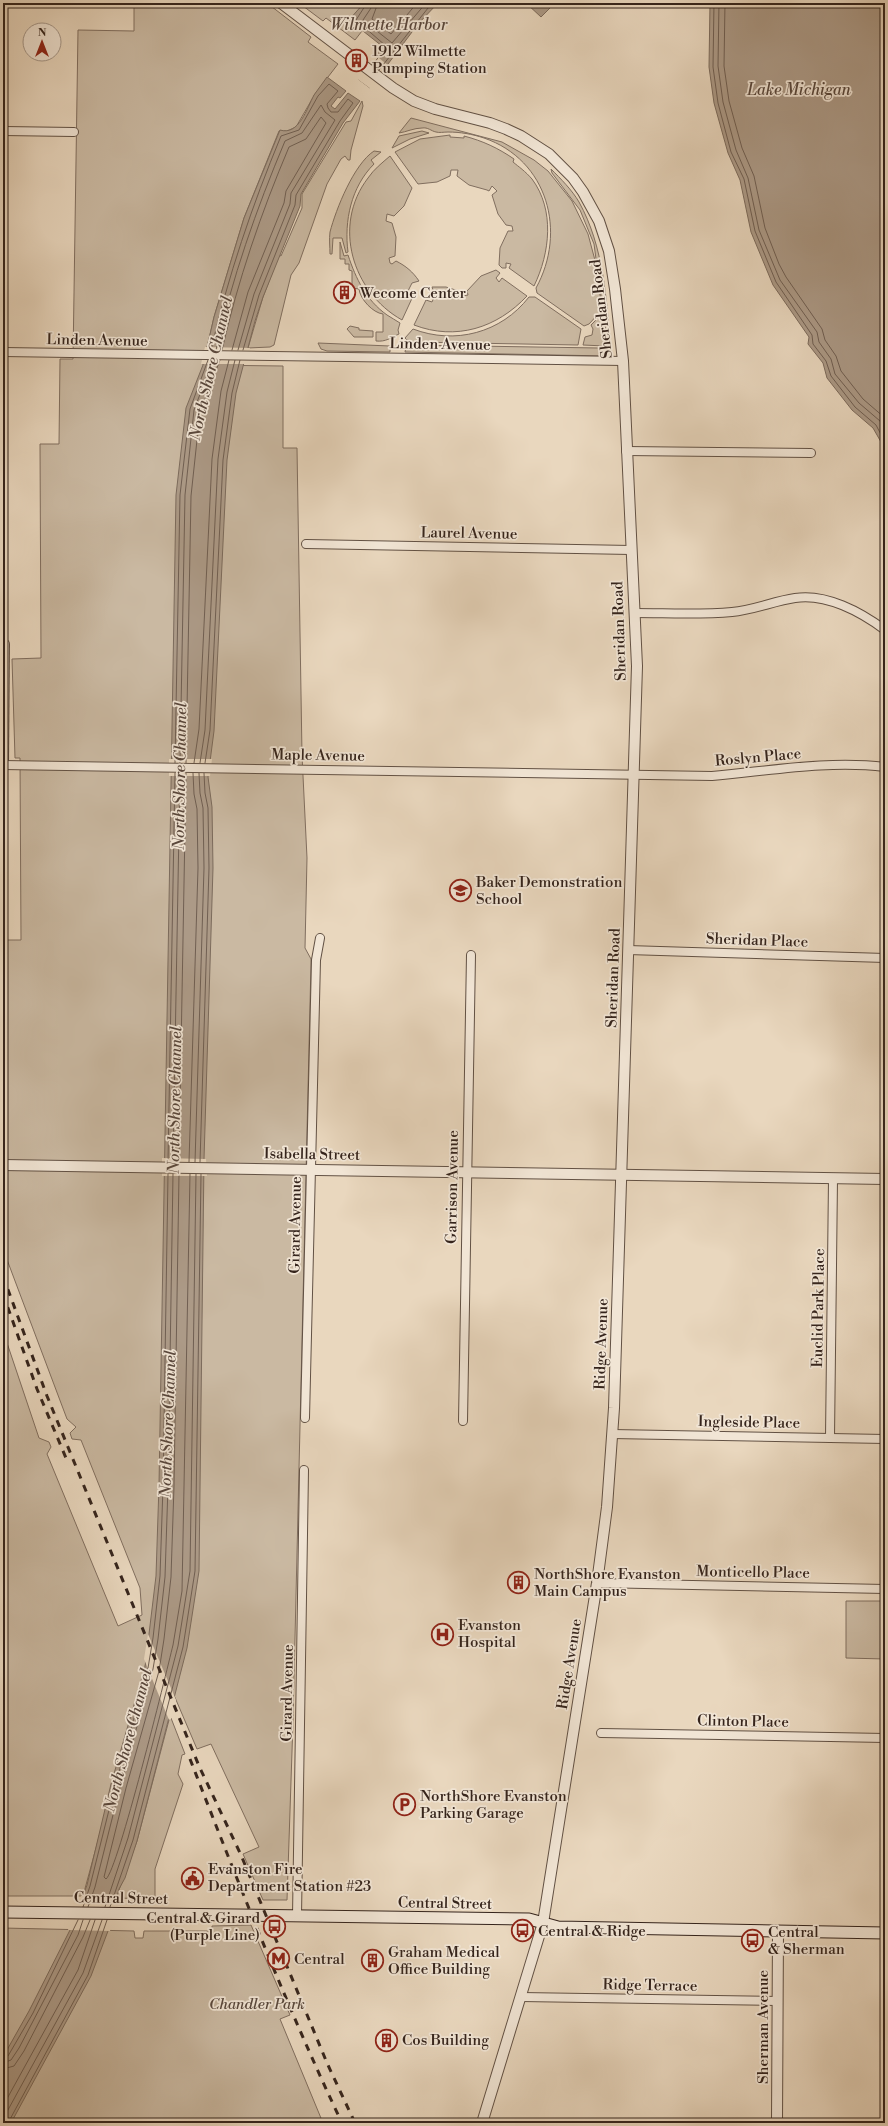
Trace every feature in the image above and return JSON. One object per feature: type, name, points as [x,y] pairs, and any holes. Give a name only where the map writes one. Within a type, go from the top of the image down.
[{"type":"main road","name":"Central Street","points":[[3,1912],[529,1919],[558,1927],[885,1933]]},
{"type":"street","name":"Sheridan Road","points":[[281,3],[393,88],[414,100],[435,109],[490,123],[521,136],[549,154],[573,178],[596,216],[609,251],[623,361],[637,666],[621,1175]]},
{"type":"street","points":[[3,131],[74,132]]},
{"type":"street","name":"Linden Avenue","points":[[3,352],[256,357],[623,361]]},
{"type":"street","points":[[626,451],[811,453]]},
{"type":"street","name":"Laurel Avenue","points":[[306,544],[631,550]]},
{"type":"street","points":[[634,612],[701,614],[734,611],[794,598],[807,597],[832,603],[858,612],[885,630]]},
{"type":"street","points":[[4,765],[5,644]]},
{"type":"street","name":"Maple Avenue","points":[[4,765],[634,775]]},
{"type":"street","name":"Roslyn Place","points":[[634,775],[712,776],[798,767],[858,765],[885,767]]},
{"type":"street","name":"Girard Avenue","points":[[305,1418],[316,960],[320,938]]},
{"type":"street","name":"Sheridan Place","points":[[628,950],[885,958]]},
{"type":"street","name":"Garrison Avenue","points":[[463,1420],[466,1172],[471,955]]},
{"type":"street","name":"Isabella Street","points":[[3,1165],[621,1175]]},
{"type":"street","points":[[621,1175],[885,1179]]},
{"type":"street","name":"Ridge Avenue","points":[[482,2123],[543,1923],[597,1583],[607,1507],[612,1434],[621,1175]]},
{"type":"street","name":"Euclid Park Place","points":[[830,1438],[833,1179]]},
{"type":"street","name":"Ingleside Place","points":[[612,1434],[885,1439]]},
{"type":"street","name":"Girard Avenue","points":[[297,1916],[304,1470]]},
{"type":"street","name":"Monticello Place","points":[[597,1583],[885,1589]]},
{"type":"street","name":"Clinton Place","points":[[601,1733],[885,1738]]},
{"type":"street","name":"Sherman Avenue","points":[[777,2123],[778,1931]]},
{"type":"street","name":"Ridge Terrace","points":[[521,1997],[778,2001]]},
{"type":"green space","points":[[134,3],[267,3],[311,37],[308,42],[338,64],[315,94],[296,127],[287,131],[279,131],[244,218],[214,317],[203,365],[283,366],[283,448],[297,448],[302,755],[307,858],[305,948],[311,959],[311,963],[293,1722],[287,1900],[263,1900],[243,1854],[259,1847],[211,1744],[197,1749],[150,1639],[145,1667],[83,1896],[3,1896],[3,1404],[7,1396],[3,1387],[3,1331],[39,1438],[49,1442],[51,1447],[47,1454],[118,1626],[142,1615],[140,1588],[81,1440],[72,1439],[70,1433],[76,1427],[67,1419],[3,1249],[3,940],[21,940],[20,758],[15,758],[12,659],[41,658],[40,444],[59,444],[60,359],[73,359],[78,30],[134,31]]},
{"type":"green space","points":[[299,3],[364,3],[350,20],[362,31],[355,40],[326,18],[323,21]]},
{"type":"green space","points":[[362,101],[363,106],[351,150],[350,160],[348,160],[345,156],[341,159],[327,184],[299,263],[291,275],[274,345],[270,347],[248,348],[263,297],[279,255],[281,256],[302,208],[302,194],[346,122],[351,121]]},
{"type":"green space","points":[[411,118],[502,142],[534,160],[548,171],[572,201],[588,234],[596,264],[602,310],[589,324],[584,326],[537,293],[536,288],[545,266],[550,244],[550,222],[546,200],[537,180],[523,163],[506,148],[475,135],[457,132],[434,132],[424,128],[399,133]]},
{"type":"green space","points":[[422,131],[429,133],[410,139],[392,148],[399,136]]},
{"type":"green space","points":[[450,135],[450,137],[464,138],[464,136],[478,140],[508,155],[514,159],[513,162],[532,179],[539,191],[544,204],[548,232],[544,260],[534,286],[509,268],[511,264],[506,263],[506,268],[502,268],[499,265],[500,248],[508,231],[513,231],[512,226],[506,225],[498,214],[492,195],[497,191],[492,186],[489,191],[469,185],[457,176],[458,170],[451,170],[450,176],[437,182],[418,184],[395,152],[420,139]]},
{"type":"green space","points":[[374,151],[381,152],[371,160],[374,164],[360,183],[351,205],[347,228],[348,252],[346,253],[342,238],[333,238],[332,254],[330,254],[330,232],[341,200],[353,176],[367,157]]},
{"type":"green space","points":[[390,156],[412,188],[404,206],[394,216],[387,214],[386,221],[392,223],[396,237],[395,256],[389,258],[390,263],[392,264],[396,261],[403,265],[412,272],[419,281],[412,283],[408,291],[414,294],[402,320],[385,308],[371,293],[360,275],[353,256],[350,236],[351,216],[357,196],[370,175]]},
{"type":"green space","points":[[551,169],[579,202],[594,237],[599,255],[605,292],[611,348],[608,348],[594,244],[580,210],[552,173]]},
{"type":"green space","points":[[340,242],[344,256],[348,255],[358,281],[373,303],[400,323],[398,330],[399,334],[385,340],[376,341],[376,332],[383,332],[383,314],[375,311],[364,301],[359,289],[352,288],[352,271],[349,270],[349,264],[345,264],[345,259],[340,259]]},
{"type":"green space","points":[[496,270],[500,273],[496,278],[499,282],[502,278],[527,296],[503,316],[475,328],[460,331],[445,332],[430,330],[414,325],[426,300],[432,302],[435,295],[432,287],[446,287],[462,292],[463,296],[468,295],[467,291],[481,276]]},
{"type":"green space","points":[[529,297],[535,297],[581,329],[578,345],[413,342],[405,338],[413,329],[429,334],[445,336],[476,332],[491,327],[505,319],[518,309]]},
{"type":"green space","points":[[601,315],[605,346],[583,345],[585,337],[592,335],[593,329],[591,325]]},
{"type":"green space","points":[[350,326],[359,328],[359,330],[373,331],[373,337],[354,337],[347,329]]},
{"type":"green space","points":[[318,343],[390,346],[390,352],[327,351],[321,349]]},
{"type":"green space","points":[[410,345],[599,348],[607,350],[607,356],[405,352],[406,347]]},
{"type":"green space","points":[[846,1601],[885,1601],[885,1659],[846,1658]]},
{"type":"green space","points":[[171,1718],[185,1754],[182,1755],[178,1774],[183,1784],[155,1869],[155,1899],[116,1898],[137,1841],[169,1720]]},
{"type":"green space","name":"Chandler Park","points":[[251,1925],[290,2015],[280,2019],[323,2123],[3,2123],[3,1928],[134,1931],[135,1938],[143,1938],[144,1931],[212,1931],[212,1926]]},
{"type":"water","name":"Wilmette Harbor","points":[[364,3],[438,3],[418,24],[370,88],[358,79],[382,46],[349,20]]},
{"type":"water","points":[[526,3],[555,3],[541,17]]},
{"type":"water","name":"Lake Michigan","points":[[710,3],[885,3],[885,449],[873,428],[852,410],[827,378],[823,363],[808,344],[809,337],[773,285],[751,232],[740,180],[728,153],[714,103],[709,67]]},
{"type":"water","name":"North Shore Channel","points":[[327,77],[346,91],[340,98],[338,97],[331,106],[335,109],[348,93],[360,101],[343,123],[301,194],[300,206],[263,297],[255,321],[236,393],[227,460],[214,731],[208,777],[212,807],[213,868],[204,1159],[199,1571],[187,1648],[137,1841],[125,1878],[119,1889],[108,1931],[91,1976],[11,2123],[3,2123],[3,2057],[29,2011],[70,1930],[87,1885],[111,1784],[145,1667],[156,1576],[159,1485],[176,495],[186,408],[203,365],[214,317],[244,218],[280,130],[287,131],[292,129],[302,120],[314,95]]},
{"type":"pier","points":[[374,54],[389,66],[371,89],[356,78]]},
{"type":"pier","points":[[205,347],[250,348],[245,364],[201,364]]},
{"type":"pier","points":[[169,759],[212,759],[210,776],[169,776]]},
{"type":"pier","points":[[162,1158],[206,1159],[207,1176],[162,1176]]},
{"type":"pier","points":[[148,1634],[176,1700],[171,1719],[169,1720],[144,1659]]},
{"type":"pier","points":[[81,1896],[119,1896],[110,1931],[68,1930]]},
{"type":"railway","points":[[3,1276],[47,1396],[199,1766],[241,1855],[327,2063],[355,2123]]},
{"type":"railway","points":[[3,1294],[37,1389],[66,1458]]},
{"type":"railway","points":[[190,1759],[244,1897],[301,2034],[342,2123]]},
{"type":"place","name":"1912 Wilmette Pumping Station","points":[[356,60]]},
{"type":"place","name":"Wecome Center","points":[[345,293]]},
{"type":"place","name":"Baker Demonstration School","points":[[461,891]]},
{"type":"place","name":"NorthShore Evanston Main Campus","points":[[519,1583]]},
{"type":"place","name":"Evanston Hospital","points":[[442,1634]]},
{"type":"place","name":"NorthShore Evanston Parking Garage","points":[[404,1805]]},
{"type":"place","name":"Evanston Fire Department Station #23","points":[[193,1878]]},
{"type":"place","name":"Central & Girard (Purple Line)","points":[[275,1927]]},
{"type":"place","name":"Central & Ridge","points":[[522,1931]]},
{"type":"place","name":"Central & Sherman","points":[[753,1941]]},
{"type":"place","name":"Central","points":[[278,1959]]},
{"type":"place","name":"Graham Medical Office Building","points":[[373,1961]]},
{"type":"place","name":"Cos Building","points":[[387,2040]]}]
